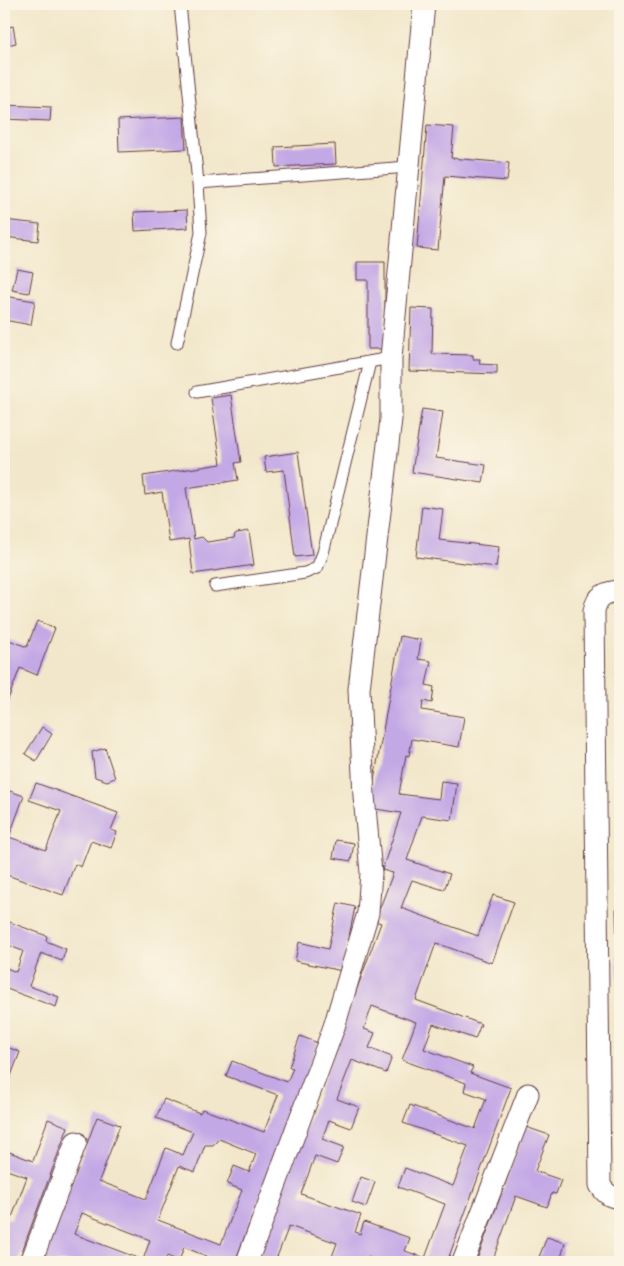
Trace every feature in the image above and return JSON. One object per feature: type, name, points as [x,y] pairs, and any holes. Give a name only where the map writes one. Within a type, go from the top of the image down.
[{"type":"street","points":[[247,1262],[334,1027],[368,913],[371,873],[364,796],[358,689],[391,419],[380,360],[408,167],[424,4]]},
{"type":"street","points":[[620,591],[605,593],[599,597],[595,603],[594,620],[600,1185],[605,1193],[620,1197]]},
{"type":"street","points":[[463,1262],[528,1094]]},
{"type":"street","points":[[31,1262],[76,1142]]},
{"type":"lane","points":[[177,343],[201,233],[198,183],[180,4]]},
{"type":"lane","points":[[198,183],[408,167]]},
{"type":"lane","points":[[197,392],[380,360],[317,568],[305,573],[215,586]]},
{"type":"building","points":[[13,26],[16,43],[4,46],[4,28]]},
{"type":"building","points":[[4,105],[51,107],[50,121],[4,119]]},
{"type":"building","points":[[184,117],[186,149],[119,152],[118,120]]},
{"type":"building","points":[[427,125],[454,127],[451,158],[509,163],[507,181],[445,176],[438,250],[417,248]]},
{"type":"building","points":[[335,144],[336,164],[276,167],[275,147]]},
{"type":"building","points":[[187,210],[188,228],[135,231],[134,212]]},
{"type":"building","points":[[4,220],[40,224],[38,241],[4,237]]},
{"type":"building","points":[[357,262],[385,262],[385,349],[368,349],[368,280],[357,280]]},
{"type":"building","points":[[17,269],[33,272],[29,293],[12,290]]},
{"type":"building","points":[[4,296],[35,301],[31,325],[4,320]]},
{"type":"building","points":[[411,308],[433,309],[432,354],[473,355],[473,359],[480,359],[479,364],[497,365],[497,374],[409,371]]},
{"type":"building","points":[[231,395],[241,462],[235,463],[238,480],[186,488],[194,539],[202,537],[207,542],[234,538],[237,533],[249,531],[254,565],[193,574],[189,539],[169,542],[162,492],[145,495],[143,476],[221,464],[211,398]]},
{"type":"building","points":[[422,409],[443,412],[436,458],[486,465],[483,483],[412,472]]},
{"type":"building","points":[[298,452],[312,555],[295,557],[284,470],[266,472],[264,457]]},
{"type":"building","points":[[422,506],[443,509],[439,540],[499,547],[496,567],[416,557]]},
{"type":"building","points":[[37,621],[55,628],[37,675],[20,668],[4,710],[4,638],[27,647]]},
{"type":"building","points":[[400,636],[421,640],[418,659],[431,661],[426,685],[434,687],[432,703],[423,701],[422,710],[464,717],[459,747],[412,739],[409,756],[406,755],[399,794],[439,799],[441,781],[457,783],[452,820],[422,816],[407,860],[450,874],[444,890],[412,880],[401,908],[478,936],[493,895],[514,902],[492,963],[436,943],[416,1000],[481,1024],[475,1039],[433,1024],[424,1049],[473,1067],[470,1073],[511,1088],[447,1262],[381,1262],[367,1257],[365,1262],[330,1262],[337,1243],[289,1226],[275,1262],[257,1262],[381,923],[375,921],[393,873],[382,870],[401,813],[369,808]],"holes":[[[372,1006],[416,1022],[402,1060],[466,1083],[464,1091],[486,1099],[475,1129],[410,1105],[403,1123],[468,1146],[453,1186],[405,1168],[398,1187],[445,1204],[425,1258],[405,1251],[410,1238],[364,1222],[360,1234],[355,1232],[361,1215],[301,1194],[315,1156],[337,1164],[344,1147],[322,1139],[329,1120],[351,1128],[359,1107],[337,1099],[352,1060],[386,1073],[392,1057],[369,1048],[375,1033],[364,1029]]]},
{"type":"building","points":[[42,727],[52,734],[36,761],[25,754]]},
{"type":"building","points":[[105,748],[115,778],[107,781],[95,777],[92,752]]},
{"type":"building","points":[[36,783],[118,813],[111,830],[117,832],[111,848],[91,841],[81,867],[75,864],[63,895],[4,874],[4,789],[24,796],[9,837],[46,850],[61,811],[29,800]]},
{"type":"building","points":[[336,840],[354,843],[351,861],[333,858]]},
{"type":"building","points":[[338,903],[355,907],[342,971],[295,961],[299,942],[328,949]]},
{"type":"building","points":[[620,907],[620,1036],[619,1036],[616,908]]},
{"type":"building","points":[[4,920],[47,936],[46,941],[66,949],[62,961],[41,953],[29,986],[59,997],[56,1007],[4,988],[4,967],[16,972],[23,951],[4,944]]},
{"type":"building","points":[[300,1036],[318,1043],[235,1262],[207,1262],[208,1257],[184,1247],[179,1261],[167,1256],[164,1262],[42,1262],[97,1117],[120,1125],[99,1181],[146,1199],[166,1148],[183,1155],[193,1132],[156,1118],[164,1099],[200,1113],[202,1109],[264,1132],[278,1095],[226,1076],[232,1061],[287,1082],[293,1068],[289,1067]],"holes":[[[219,1139],[256,1154],[249,1172],[234,1166],[227,1184],[242,1190],[221,1244],[158,1220],[179,1166],[195,1172],[205,1145],[213,1145]],[[82,1213],[150,1240],[143,1260],[74,1234]]]},
{"type":"building","points":[[4,1046],[20,1052],[4,1094]]},
{"type":"building","points":[[48,1119],[68,1127],[18,1262],[4,1262],[4,1218],[11,1220],[27,1177],[4,1169],[4,1150],[33,1161]]},
{"type":"building","points":[[526,1127],[549,1135],[535,1171],[561,1180],[556,1194],[552,1193],[547,1207],[516,1196],[492,1262],[476,1262]]},
{"type":"building","points":[[361,1177],[375,1182],[366,1207],[352,1202]]},
{"type":"building","points":[[547,1237],[565,1243],[560,1262],[537,1262]]}]
